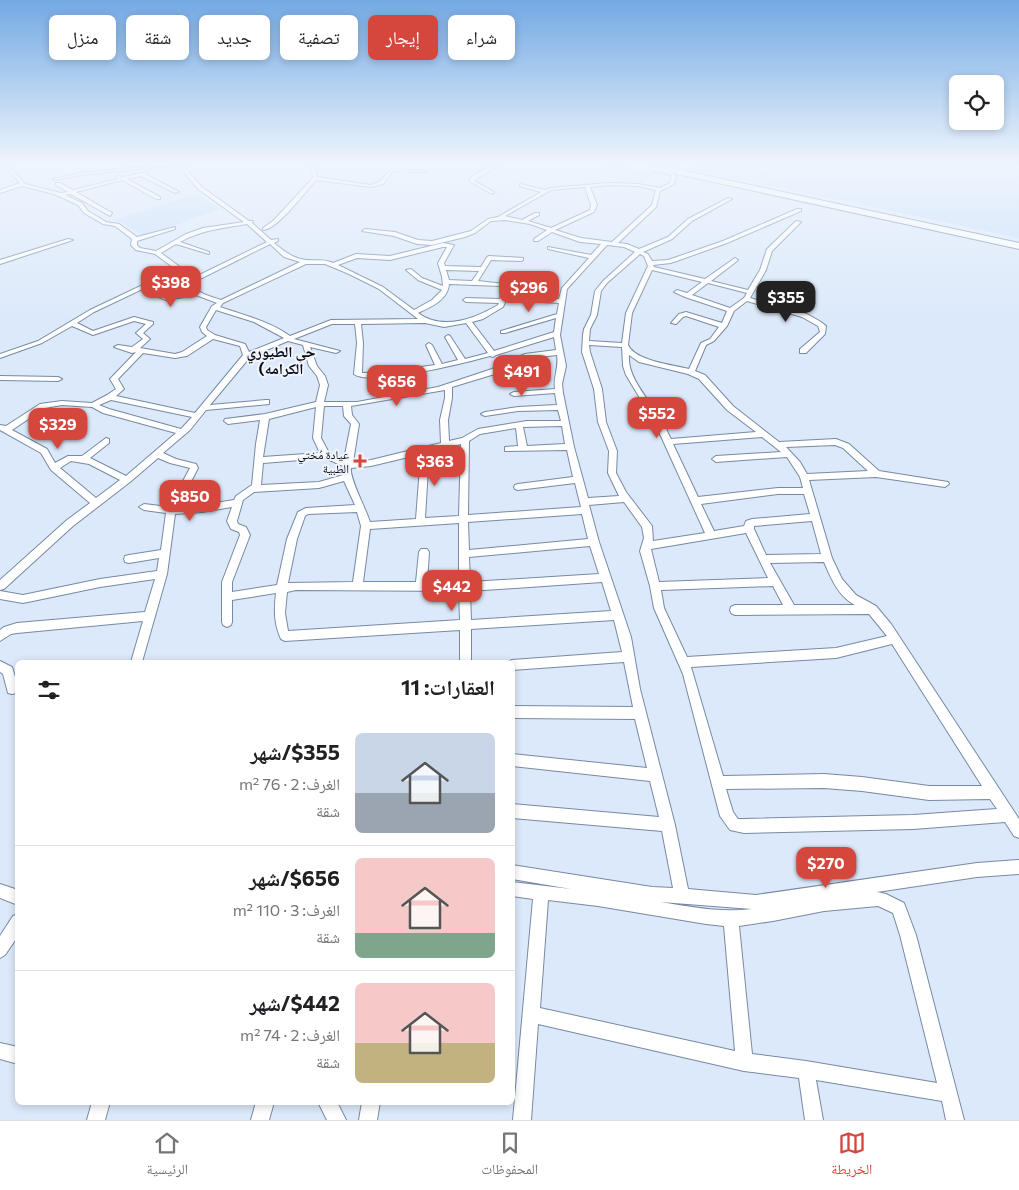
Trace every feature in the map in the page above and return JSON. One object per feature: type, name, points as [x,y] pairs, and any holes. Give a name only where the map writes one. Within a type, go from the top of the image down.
[{"type":"highway","points":[[892,217],[1019,244]]},
{"type":"street","points":[[0,356],[40,342],[92,311],[172,274],[178,267],[157,253],[138,249],[134,245],[135,238],[118,226],[105,223],[95,217]]},
{"type":"street","points":[[241,217],[274,241]]},
{"type":"street","points":[[251,217],[265,229],[286,256],[304,262]]},
{"type":"street","points":[[265,229],[279,217]]},
{"type":"street","points":[[524,221],[531,217]]},
{"type":"street","points":[[536,240],[550,230],[578,217]]},
{"type":"street","points":[[640,217],[592,257],[586,266],[566,286],[561,301],[557,338],[562,366],[558,391],[564,423],[594,542],[604,578],[618,615],[668,825],[682,896]]},
{"type":"street","points":[[695,217],[670,238],[640,251],[605,282],[598,291],[594,315],[587,329],[586,352],[598,389],[602,422],[613,451],[612,473],[618,488],[647,526],[649,538],[646,546],[647,559],[655,586],[660,614],[685,662],[728,819],[735,825],[744,826],[913,822],[1009,815]]},
{"type":"street","points":[[651,265],[669,262],[725,242],[782,217]]},
{"type":"street","points":[[365,231],[395,234],[417,242],[432,243],[463,236],[477,230],[490,220],[500,218],[524,221],[580,240],[609,243],[640,251],[648,258],[651,265],[703,282],[751,292]]},
{"type":"street","points":[[157,253],[175,242],[205,229],[256,221]]},
{"type":"street","points":[[691,372],[703,344],[712,340],[724,326],[731,310],[746,300],[763,270],[768,250],[798,222]]},
{"type":"street","points":[[135,240],[173,228]]},
{"type":"street","points":[[0,262],[70,240]]},
{"type":"street","points":[[172,274],[190,282],[210,273],[247,251],[274,241]]},
{"type":"street","points":[[175,242],[207,253]]},
{"type":"street","points":[[333,265],[356,256],[386,259],[450,244],[452,246],[442,261],[446,285],[435,301],[413,313]]},
{"type":"street","points":[[550,248],[592,257]]},
{"type":"street","points":[[475,282],[487,260],[491,258],[521,259]]},
{"type":"street","points":[[686,296],[735,260]]},
{"type":"street","points":[[247,356],[243,345],[211,337],[204,331],[204,327],[217,304],[304,262],[321,261],[333,265],[381,288],[425,322]]},
{"type":"street","points":[[651,265],[631,306],[625,354],[626,367],[658,420],[711,535]]},
{"type":"street","points":[[442,268],[482,270]]},
{"type":"street","points":[[0,586],[70,523],[127,480],[182,432],[205,408],[247,356],[325,324],[425,322],[444,325],[468,321],[490,314],[501,306],[504,300],[505,291],[502,285],[475,282],[446,285],[420,279],[408,270]]},
{"type":"street","points":[[190,282],[191,288],[197,293],[280,332],[287,338],[336,351]]},
{"type":"street","points":[[148,292],[166,298],[197,293]]},
{"type":"street","points":[[677,292],[731,310]]},
{"type":"street","points":[[466,300],[561,301]]},
{"type":"street","points":[[746,300],[809,318],[821,325],[824,333],[804,351]]},
{"type":"street","points":[[674,322],[682,314],[686,314],[724,326]]},
{"type":"street","points":[[503,332],[560,315]]},
{"type":"street","points":[[71,323],[96,333],[134,319],[152,323],[139,333],[147,339],[114,379],[120,389],[110,397],[93,405]]},
{"type":"street","points":[[468,321],[493,355]]},
{"type":"street","points":[[358,323],[360,376],[393,373],[493,355],[558,333]]},
{"type":"street","points":[[118,347],[169,356],[179,355],[211,337]]},
{"type":"street","points":[[448,337],[462,360]]},
{"type":"street","points":[[586,343],[626,348],[642,360],[691,372],[702,377],[730,408],[789,454],[804,477],[827,558],[838,582],[852,598],[872,609],[894,639],[1019,831]]},
{"type":"street","points":[[306,344],[313,366],[323,380],[324,392],[320,404],[317,438],[326,455]]},
{"type":"street","points":[[429,345],[439,365]]},
{"type":"street","points":[[228,421],[265,417],[320,404],[347,405],[448,387],[495,371],[528,356],[561,352]]},
{"type":"street","points":[[0,378],[58,379]]},
{"type":"street","points":[[445,445],[444,416],[450,399],[448,387]]},
{"type":"street","points":[[514,394],[558,391]]},
{"type":"street","points":[[110,397],[198,416]]},
{"type":"street","points":[[205,408],[266,402]]},
{"type":"street","points":[[3,428],[50,404],[93,405],[106,411],[182,432]]},
{"type":"street","points":[[347,405],[348,416],[354,422],[355,430],[347,477],[361,508],[366,526],[357,587]]},
{"type":"street","points":[[484,414],[511,409],[562,407]]},
{"type":"street","points":[[254,489],[256,486],[265,417]]},
{"type":"street","points":[[258,460],[326,455],[332,456],[338,462],[348,464],[381,461],[465,440],[473,433],[519,425],[564,423]]},
{"type":"street","points":[[519,425],[523,448]]},
{"type":"street","points":[[3,428],[44,451],[54,468],[96,503]]},
{"type":"street","points":[[668,442],[764,434]]},
{"type":"street","points":[[465,440],[466,660]]},
{"type":"street","points":[[84,459],[106,441]]},
{"type":"street","points":[[779,445],[836,442],[846,446],[876,474]]},
{"type":"street","points":[[508,449],[570,447]]},
{"type":"street","points":[[420,522],[425,450]]},
{"type":"street","points":[[137,660],[162,574],[171,511],[194,468],[193,466],[172,461],[158,454]]},
{"type":"street","points":[[716,459],[789,454]]},
{"type":"street","points":[[54,468],[71,458],[84,459],[127,480]]},
{"type":"street","points":[[804,477],[876,474],[945,484]]},
{"type":"street","points":[[227,622],[227,582],[244,535],[243,530],[233,524],[236,503],[242,494],[254,489],[319,485],[347,477]]},
{"type":"street","points":[[518,487],[579,479]]},
{"type":"street","points":[[695,501],[778,491],[808,491]]},
{"type":"street","points":[[366,526],[464,520],[626,500]]},
{"type":"street","points":[[144,507],[171,511],[208,508],[236,503]]},
{"type":"street","points":[[361,508],[301,514],[285,563],[280,619],[285,636],[618,615]]},
{"type":"street","points":[[791,610],[763,559],[749,529],[749,524],[816,517]]},
{"type":"street","points":[[646,546],[749,529]]},
{"type":"street","points":[[464,554],[594,542]]},
{"type":"street","points":[[421,587],[424,552]]},
{"type":"street","points":[[129,559],[165,553]]},
{"type":"street","points":[[763,559],[827,558]]},
{"type":"street","points":[[0,595],[23,599],[100,583],[162,574]]},
{"type":"street","points":[[226,597],[282,587],[465,587],[604,578]]},
{"type":"street","points":[[655,586],[776,582]]},
{"type":"street","points":[[734,610],[872,609]]},
{"type":"street","points":[[0,636],[8,630],[17,628],[148,616]]},
{"type":"street","points":[[685,662],[798,657],[836,653],[894,639]]},
{"type":"street","points":[[515,665],[628,657]]},
{"type":"street","points":[[0,666],[8,671],[12,689]]},
{"type":"street","points":[[515,712],[641,713]]},
{"type":"street","points":[[515,760],[656,775]]},
{"type":"street","points":[[718,783],[824,781],[929,793],[994,792]]},
{"type":"street","points":[[515,811],[668,825]]},
{"type":"street","points":[[515,872],[682,896],[756,902],[976,870],[1019,867]]},
{"type":"street","points":[[515,889],[598,899],[706,917],[731,919],[772,914],[824,904],[878,899],[895,905],[901,912],[908,935],[955,1120]]},
{"type":"street","points":[[0,891],[15,897]]},
{"type":"street","points":[[522,1120],[541,893]]},
{"type":"street","points":[[731,919],[744,1062]]},
{"type":"street","points":[[0,950],[15,926]]},
{"type":"street","points":[[531,1014],[744,1062],[806,1070],[949,1094]]},
{"type":"street","points":[[0,1051],[15,1055]]},
{"type":"street","points":[[806,1070],[814,1120]]},
{"type":"street","points":[[96,1120],[100,1105]]},
{"type":"street","points":[[260,1120],[264,1105]]},
{"type":"street","points":[[329,1105],[337,1120]]},
{"type":"street","points":[[368,1120],[371,1105]]},
{"type":"shaded area","points":[[121,217],[197,217],[144,236],[115,219]]},
{"type":"shaded area","points":[[921,217],[1019,217],[1019,238]]},
{"type":"building","points":[[174,280],[187,288],[166,294],[152,289]]},
{"type":"place","name":"عيادة مُختي الطبية","points":[[360,461]]},
{"type":"district","name":"حي الطيوري (الكرامه","points":[[281,360]]}]
